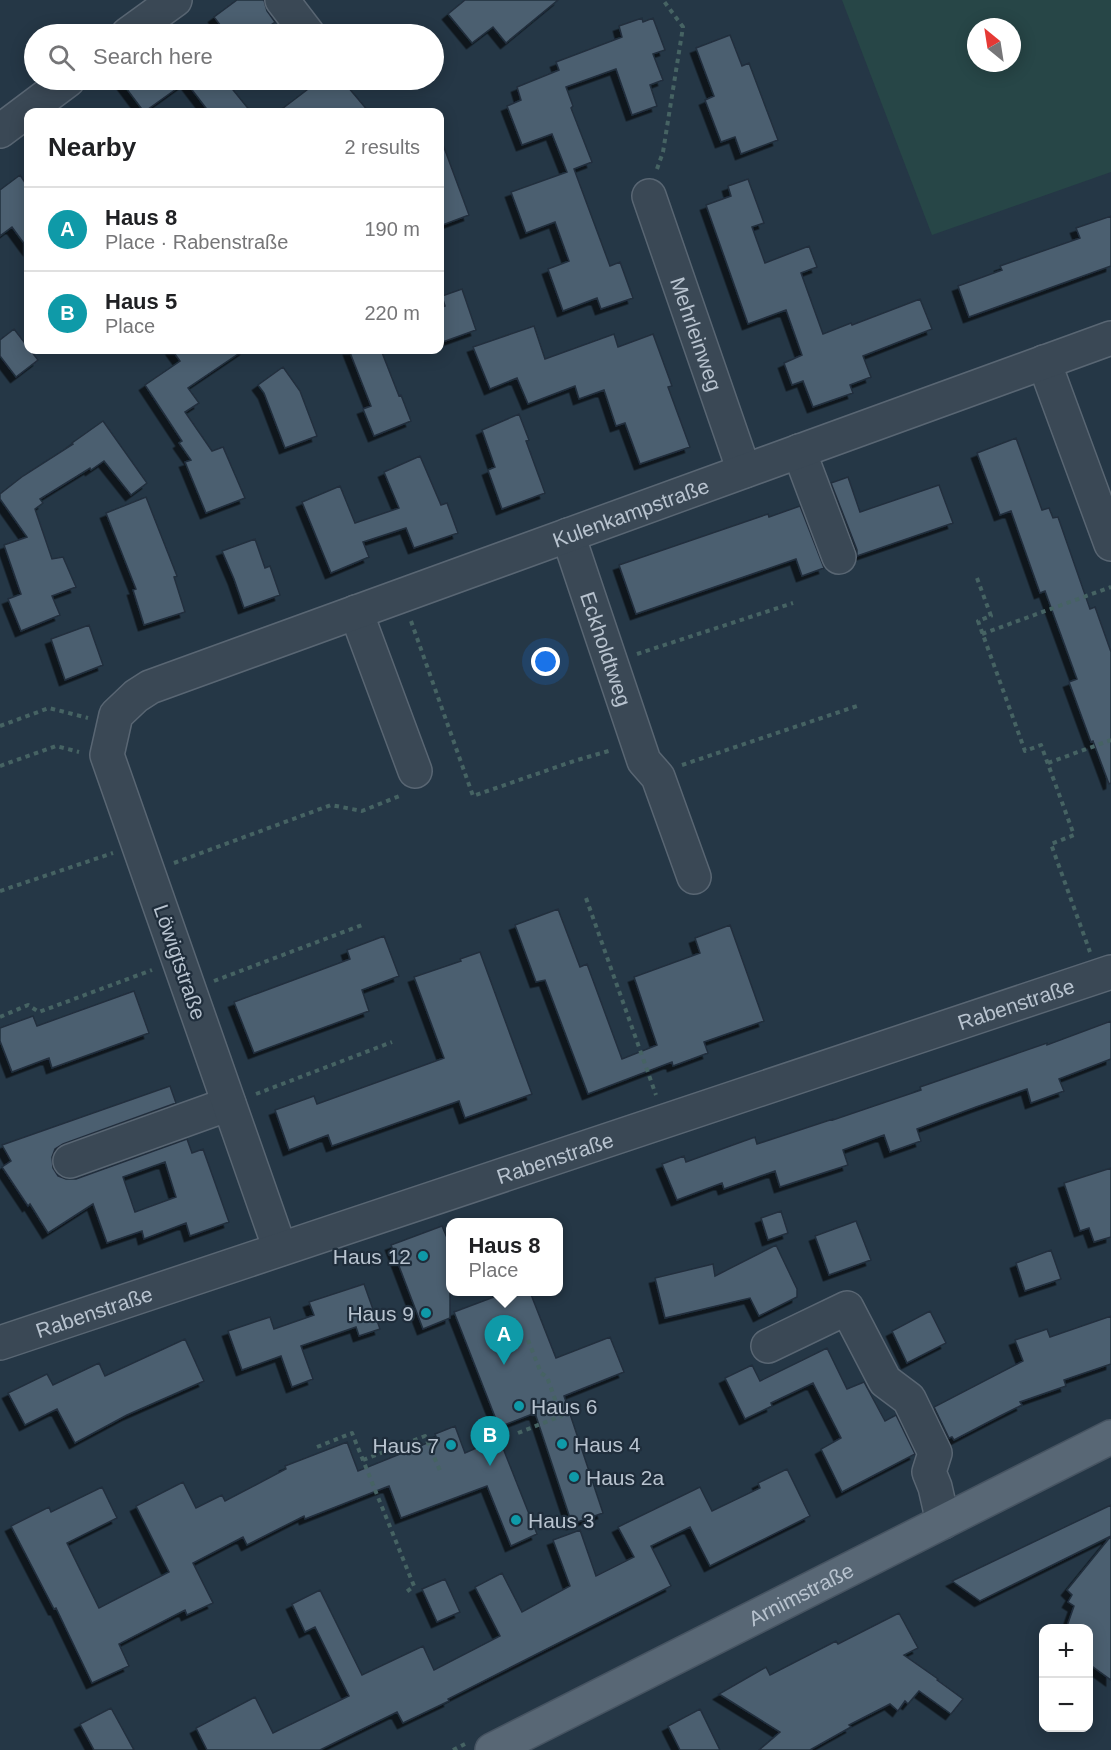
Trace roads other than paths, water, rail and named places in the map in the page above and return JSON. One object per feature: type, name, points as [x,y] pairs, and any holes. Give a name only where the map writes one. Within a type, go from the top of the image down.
[{"type":"main road","name":"Arnimstraße","points":[[492,1750],[1111,1437]]},
{"type":"street","points":[[143,24],[175,0]]},
{"type":"street","points":[[282,0],[300,24]]},
{"type":"street","points":[[31,108],[55,90]]},
{"type":"street","points":[[0,131],[24,113]]},
{"type":"street","name":"Mehrleinweg","points":[[649,196],[744,471]]},
{"type":"street","name":"Kulenkampstraße","points":[[111,740],[116,716],[136,696],[150,687],[1111,338]]},
{"type":"street","points":[[1044,362],[1111,544]]},
{"type":"street","points":[[799,451],[839,557]]},
{"type":"street","name":"Eckholdtweg","points":[[568,535],[611,663],[694,877]]},
{"type":"street","points":[[356,612],[413,782]]},
{"type":"street","name":"Löwigtstraße","points":[[111,740],[143,858],[280,1249]]},
{"type":"street","name":"Rabenstraße","points":[[0,1343],[1105,974]]},
{"type":"street","points":[[70,1161],[229,1104]]},
{"type":"street","points":[[768,1346],[847,1308],[885,1381],[909,1399],[935,1453],[929,1472],[943,1522]]},
{"type":"place","name":"Haus 12","points":[[423,1256]]},
{"type":"place","name":"Haus 9","points":[[426,1313]]},
{"type":"place","name":"Haus 8","points":[[504,1365]]},
{"type":"place","name":"Haus 6","points":[[519,1406]]},
{"type":"place","name":"Haus 4","points":[[562,1444]]},
{"type":"place","name":"Haus 7","points":[[451,1445]]},
{"type":"place","name":"Haus 5","points":[[490,1466]]},
{"type":"place","name":"Haus 2a","points":[[574,1477]]},
{"type":"place","name":"Haus 3","points":[[516,1520]]}]
